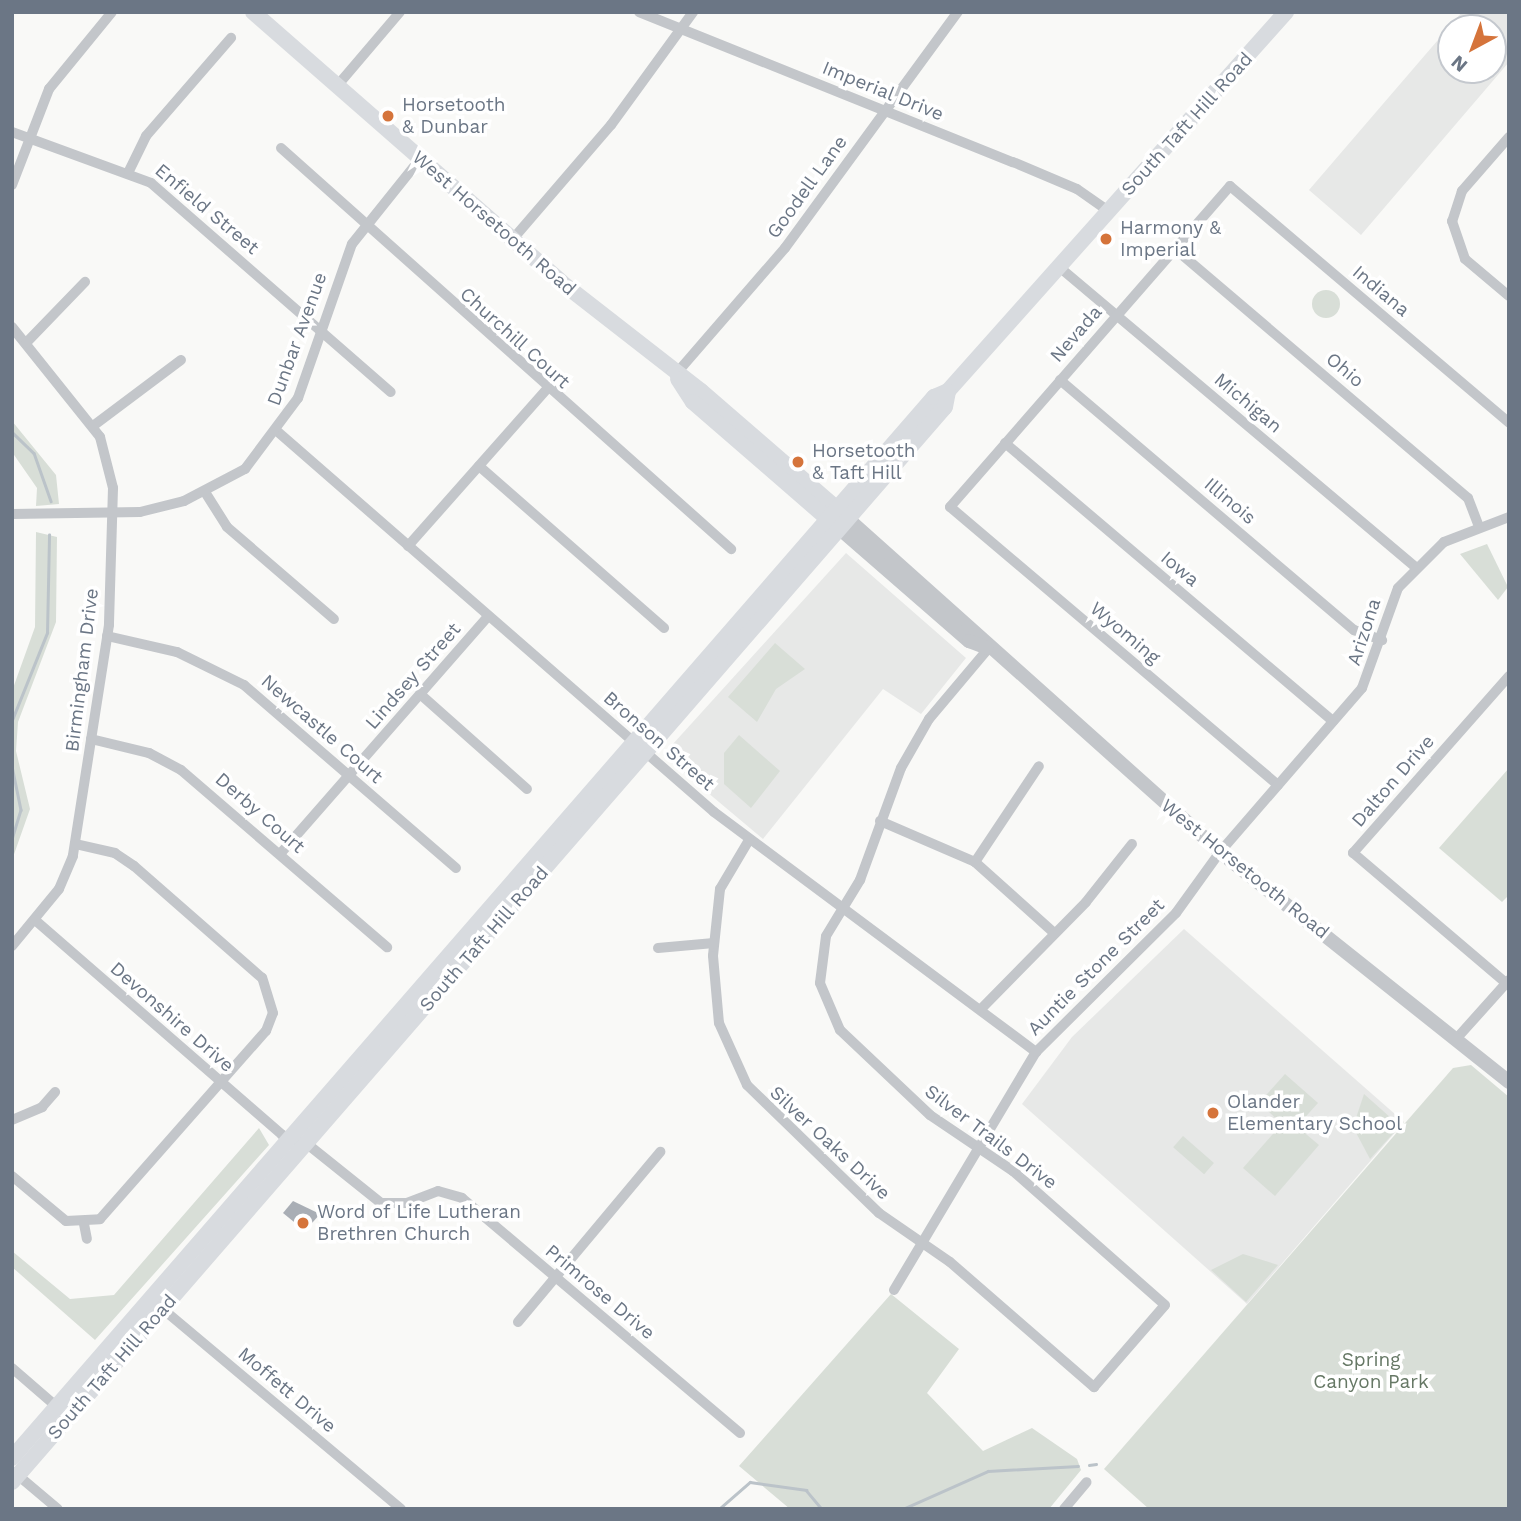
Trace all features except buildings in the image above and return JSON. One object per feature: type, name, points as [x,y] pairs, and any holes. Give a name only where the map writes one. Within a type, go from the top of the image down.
[{"type":"main road","name":"West Horsetooth Road","points":[[253,12],[512,240],[675,375],[838,519]]},
{"type":"main road","name":"South Taft Hill Road","points":[[14,1476],[289,1139],[639,748],[838,519],[934,397],[948,391],[1286,12]]},
{"type":"main road","name":"South Taft Hill Road","points":[[12,1458],[305,1144],[639,748]]},
{"type":"street","points":[[12,185],[30,138],[61,72],[112,12]]},
{"type":"street","points":[[337,86],[400,12]]},
{"type":"street","name":"Imperial Drive","points":[[639,12],[1077,188],[1109,211]]},
{"type":"street","points":[[512,240],[611,125],[693,12]]},
{"type":"street","name":"Goodell Lane","points":[[675,375],[773,263],[958,12]]},
{"type":"street","points":[[128,171],[146,136],[230,38]]},
{"type":"street","name":"Enfield Street","points":[[12,132],[128,171],[158,188],[391,391]]},
{"type":"street","points":[[1509,137],[1462,191],[1451,220],[1465,259],[1509,296]]},
{"type":"street","name":"Churchill Court","points":[[281,148],[362,225],[730,550]]},
{"type":"street","name":"Dunbar Avenue","points":[[12,514],[140,512],[205,492],[244,469],[278,432],[362,225],[420,159]]},
{"type":"street","name":"Nevada","points":[[950,507],[1230,186]]},
{"type":"street","name":"Indiana","points":[[1230,186],[1509,423]]},
{"type":"street","name":"Ohio","points":[[1174,248],[1468,498],[1479,527]]},
{"type":"street","name":"Michigan","points":[[1058,266],[1415,567]]},
{"type":"street","points":[[26,344],[85,282]]},
{"type":"street","name":"Birmingham Drive","points":[[12,327],[93,426],[110,461],[113,513],[107,635],[75,844],[59,889],[12,946]]},
{"type":"street","points":[[93,426],[181,360]]},
{"type":"street","name":"Illinois","points":[[1060,380],[1354,630],[1382,640]]},
{"type":"street","points":[[408,546],[547,389]]},
{"type":"street","name":"Bronson Street","points":[[278,432],[639,748],[749,840],[982,1007],[1036,1052]]},
{"type":"street","name":"Iowa","points":[[1005,443],[1333,721]]},
{"type":"street","points":[[479,466],[664,628]]},
{"type":"street","points":[[205,492],[227,527],[334,619]]},
{"type":"street","name":"Wyoming","points":[[950,507],[1278,785]]},
{"type":"street","name":"Arizona","points":[[1220,852],[1369,678],[1392,600],[1415,567],[1444,542],[1509,517]]},
{"type":"street","name":"West Horsetooth Road","points":[[838,519],[969,641],[988,649],[1220,852],[1509,1082]]},
{"type":"street","name":"Lindsey Street","points":[[280,854],[488,617]]},
{"type":"street","name":"Newcastle Court","points":[[107,635],[177,652],[229,676],[349,775],[456,869]]},
{"type":"street","name":"Silver Trails Drive","points":[[988,649],[929,719],[880,821],[820,960],[822,996],[833,1019],[930,1115],[979,1145],[1165,1305],[1094,1387]]},
{"type":"street","name":"Dalton Drive","points":[[1507,981],[1353,853],[1509,676]]},
{"type":"street","points":[[420,694],[527,789]]},
{"type":"street","name":"Derby Court","points":[[91,739],[149,753],[181,770],[387,947]]},
{"type":"street","points":[[975,862],[1039,766]]},
{"type":"street","points":[[880,821],[975,862],[1054,933]]},
{"type":"street","name":"Silver Oaks Drive","points":[[749,840],[720,890],[714,943],[719,1023],[747,1085],[821,1160],[1094,1387]]},
{"type":"street","points":[[12,1176],[57,1215],[84,1224],[111,1210],[266,1031],[273,1004],[262,978],[134,866],[115,853],[75,844]]},
{"type":"street","points":[[982,1007],[1054,933],[1132,845]]},
{"type":"street","name":"Auntie Stone Street","points":[[894,1290],[925,1247],[979,1145],[1036,1052],[1161,930],[1220,852]]},
{"type":"street","name":"Devonshire Drive","points":[[34,920],[289,1139]]},
{"type":"street","points":[[658,948],[714,943]]},
{"type":"street","points":[[1457,1038],[1507,981]]},
{"type":"street","points":[[273,1004],[286,1003]]},
{"type":"street","points":[[12,1120],[41,1108],[55,1091]]},
{"type":"street","name":"Primrose Drive","points":[[289,1139],[305,1144],[381,1203],[407,1203],[438,1191],[456,1194],[740,1433]]},
{"type":"street","points":[[517,1322],[660,1152]]},
{"type":"street","points":[[84,1224],[87,1238]]},
{"type":"street","name":"Moffett Drive","points":[[156,1304],[401,1509]]},
{"type":"street","points":[[12,1368],[57,1407]]},
{"type":"street","points":[[14,1476],[58,1509]]},
{"type":"street","points":[[1063,1509],[1087,1482]]},
{"type":"shaded area","points":[[1462,12],[1509,12],[1507,64],[1507,14],[1460,14]]},
{"type":"shaded area","points":[[1437,41],[1437,84],[1490,84],[1361,235],[1309,190]]},
{"type":"shaded area","points":[[846,553],[966,658],[921,714],[883,689],[763,839],[663,755]]},
{"type":"shaded area","name":"Olander Elementary School","points":[[1184,929],[1404,1122],[1247,1304],[1022,1104],[1072,1037]]},
{"type":"green space","points":[[1326,290],[1336,294],[1340,304],[1336,314],[1326,318],[1316,314],[1312,304],[1316,294]]},
{"type":"green space","points":[[12,421],[56,475],[59,504],[36,506],[37,488],[12,452]]},
{"type":"green space","points":[[36,532],[57,537],[56,622],[18,722],[16,751],[30,809],[12,860],[12,691],[35,627]]},
{"type":"green space","points":[[1487,544],[1508,587],[1498,600],[1460,554]]},
{"type":"green space","points":[[775,643],[805,669],[776,689],[757,722],[728,697]]},
{"type":"green space","points":[[739,735],[780,771],[751,808],[724,784],[724,753]]},
{"type":"green space","points":[[1509,768],[1509,895],[1502,902],[1439,848]]},
{"type":"green space","name":"Spring Canyon Park","points":[[1471,1065],[1509,1097],[1509,1509],[1149,1509],[1104,1469],[1453,1068]]},
{"type":"green space","points":[[1285,1074],[1318,1103],[1300,1123],[1280,1122],[1259,1103]]},
{"type":"green space","points":[[1364,1094],[1400,1126],[1370,1159],[1353,1127]]},
{"type":"green space","points":[[1279,1127],[1300,1129],[1319,1145],[1275,1196],[1243,1168]]},
{"type":"green space","points":[[259,1128],[269,1145],[95,1340],[12,1267],[12,1251],[70,1299],[114,1295]]},
{"type":"green space","points":[[1183,1136],[1214,1163],[1204,1174],[1173,1147]]},
{"type":"green space","points":[[1243,1254],[1278,1265],[1246,1302],[1211,1270]]},
{"type":"green space","points":[[891,1294],[959,1349],[927,1393],[983,1451],[1032,1428],[1077,1459],[1081,1470],[1049,1509],[790,1509],[739,1466]]},
{"type":"waterway","points":[[12,432],[34,453],[51,501]]},
{"type":"waterway","points":[[12,720],[47,633],[49,535]]},
{"type":"waterway","points":[[12,766],[21,810],[12,840]]},
{"type":"waterway","points":[[1089,1465],[1096,1464]]},
{"type":"waterway","points":[[903,1509],[988,1471],[1078,1466]]},
{"type":"waterway","points":[[719,1509],[750,1482],[806,1490],[822,1509]]},
{"type":"place","name":"Horsetooth & Dunbar","points":[[388,116]]},
{"type":"place","name":"Harmony & Imperial","points":[[1106,239]]},
{"type":"place","name":"Horsetooth & Taft Hill","points":[[798,462]]},
{"type":"place","name":"Olander Elementary School","points":[[1213,1113]]},
{"type":"place","name":"Word of Life Lutheran Brethren Church","points":[[303,1223]]}]
